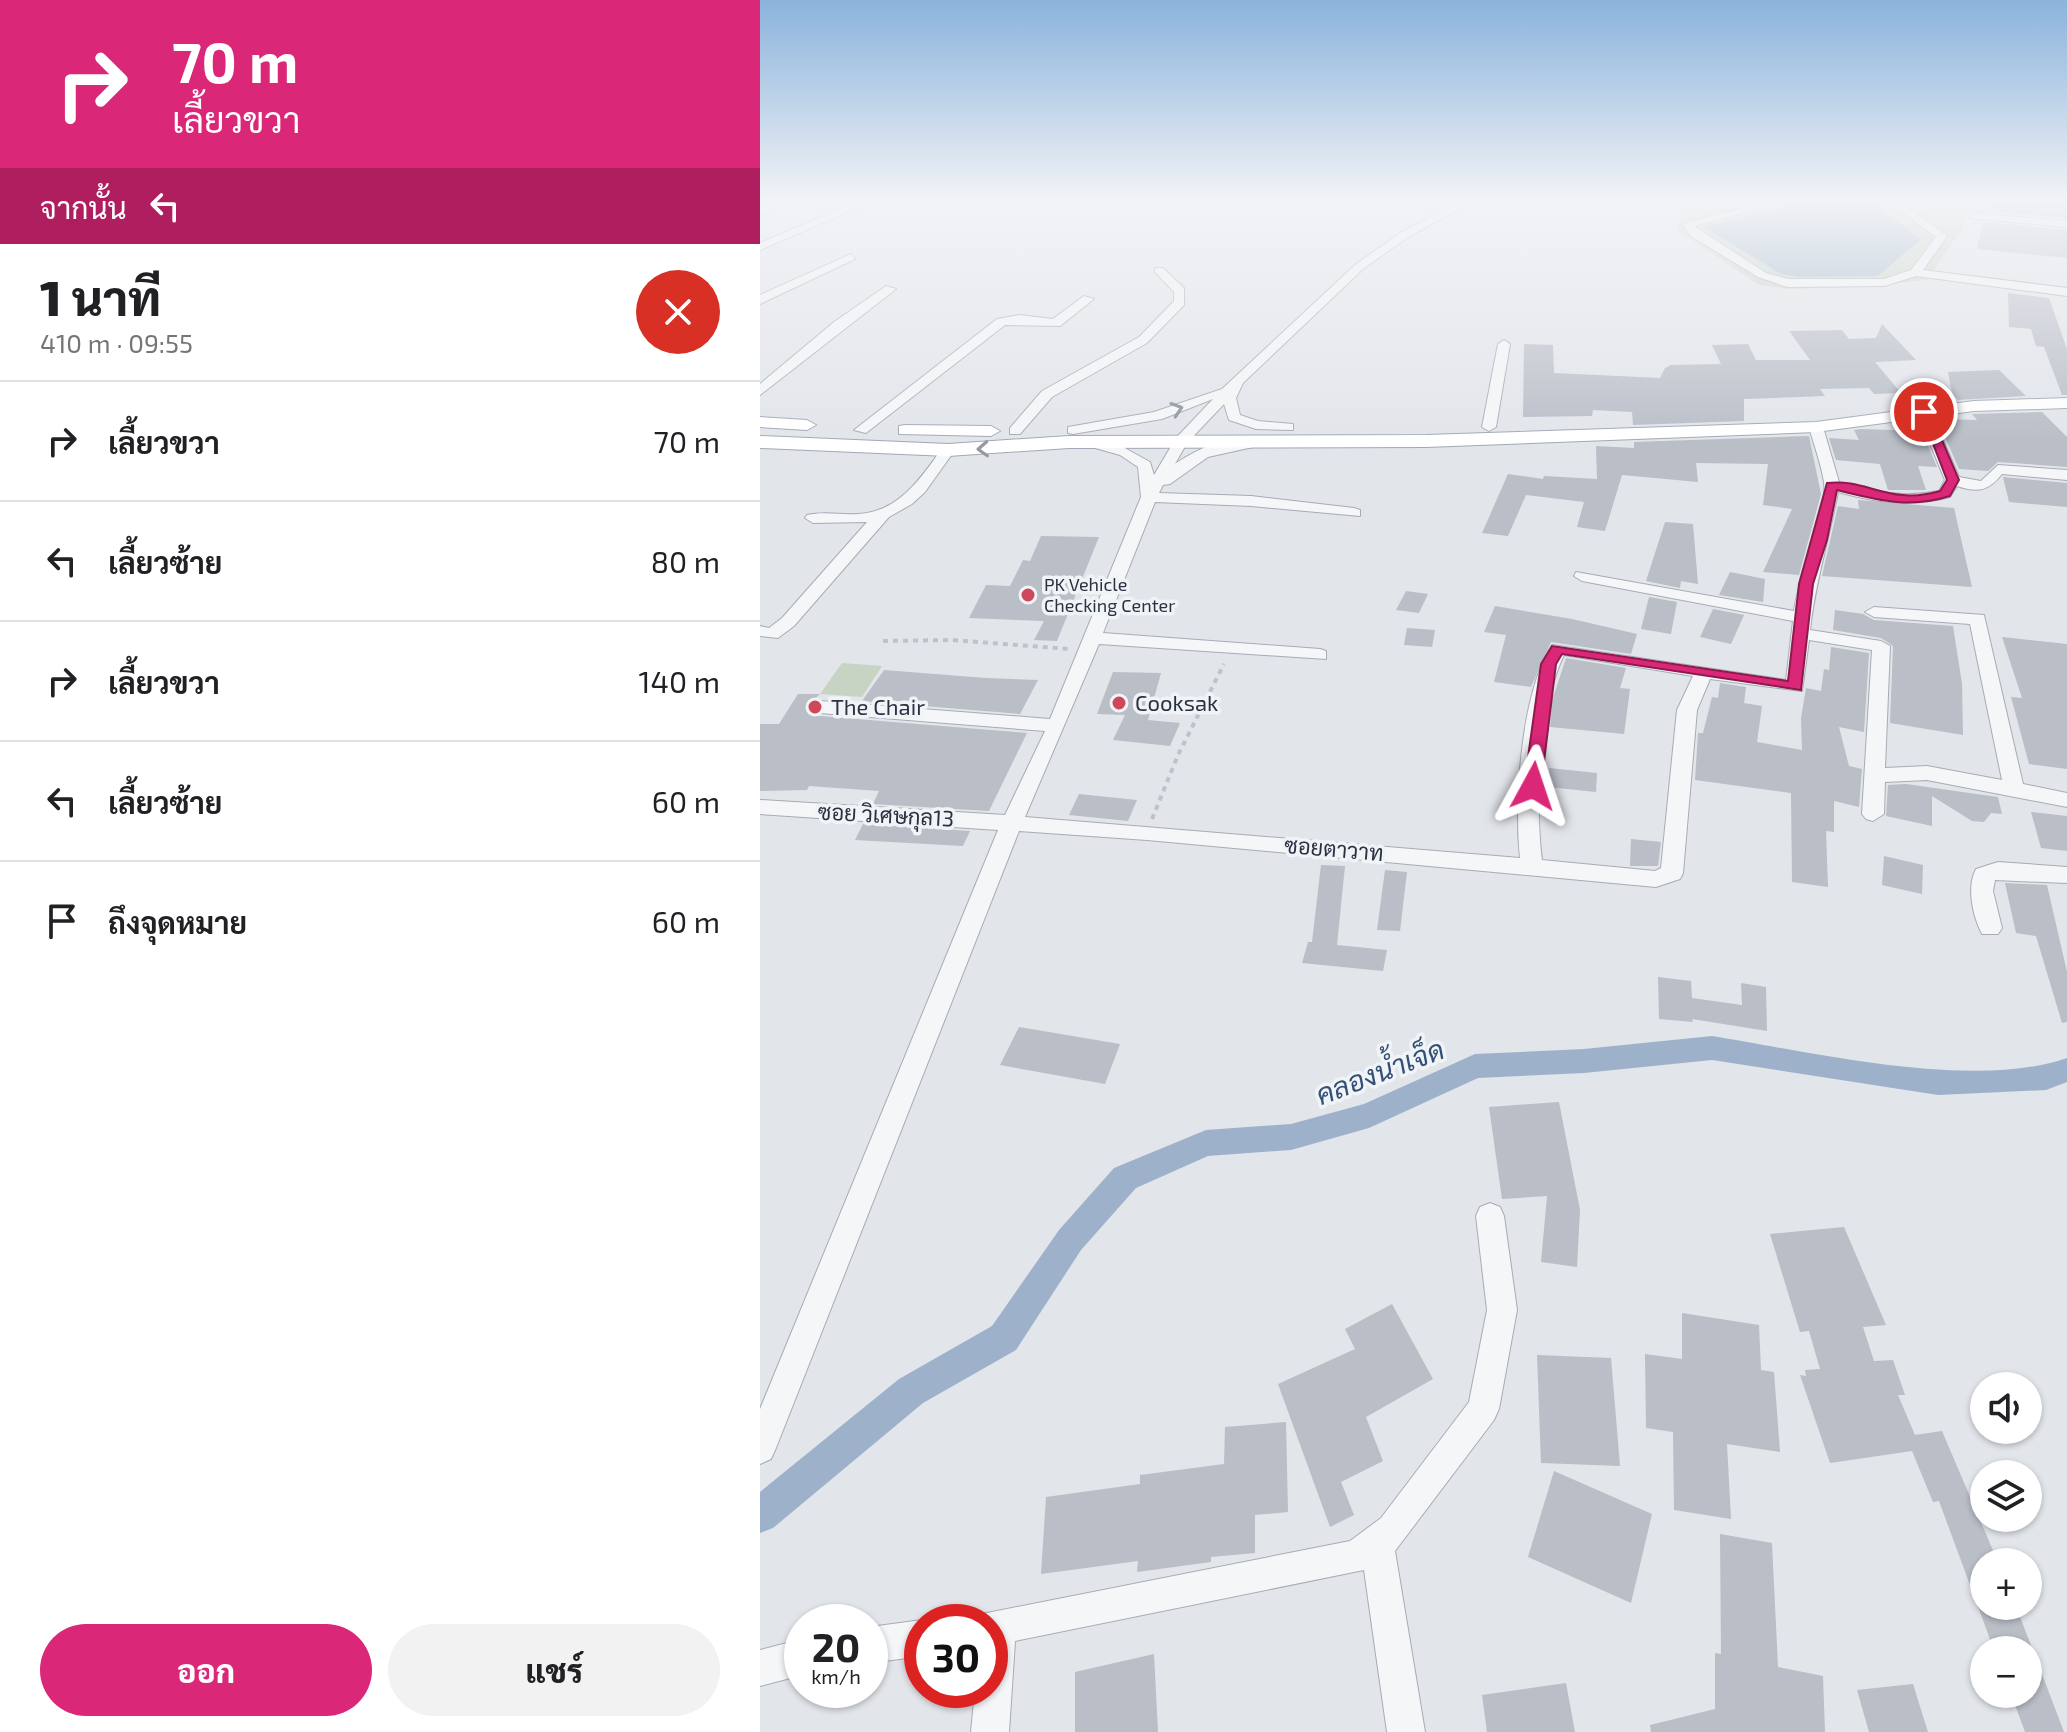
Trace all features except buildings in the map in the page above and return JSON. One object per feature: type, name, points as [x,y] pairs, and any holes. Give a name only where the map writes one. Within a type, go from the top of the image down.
[{"type":"main road","points":[[760,442],[948,450],[1071,436],[1186,434],[1288,427],[1489,427],[1788,414],[1963,394],[2067,391]]},
{"type":"main road","points":[[1186,434],[1305,441],[1426,441],[1816,427],[1974,406],[2067,403]]},
{"type":"main road","points":[[760,422],[861,430],[1015,431],[1071,436]]},
{"type":"street","points":[[760,300],[798,282]]},
{"type":"street","points":[[1015,431],[1047,394],[1143,340],[1180,302],[1180,291],[1171,282]]},
{"type":"street","points":[[764,1437],[1012,822],[1057,726],[1149,497],[1186,434],[1236,382],[1343,282]]},
{"type":"street","points":[[1783,282],[1886,282]]},
{"type":"street","points":[[1990,282],[2067,292]]},
{"type":"street","points":[[760,391],[838,325],[890,289]]},
{"type":"street","points":[[861,430],[1001,322],[1019,319],[1056,323],[1088,299]]},
{"type":"street","points":[[1489,427],[1504,344]]},
{"type":"street","points":[[1236,382],[1229,398],[1234,417],[1256,425],[1288,427]]},
{"type":"street","points":[[1071,436],[1157,416],[1208,398],[1236,382]]},
{"type":"street","points":[[1924,412],[1953,480],[1974,487],[1986,484],[1998,469],[2067,475]]},
{"type":"street","points":[[1532,868],[1528,848],[1535,755],[1548,664],[1558,649],[1795,687],[1806,584],[1821,540],[1832,485],[1816,427]]},
{"type":"street","points":[[1071,436],[1135,456],[1145,465],[1149,497]]},
{"type":"street","points":[[1149,497],[1179,467],[1211,449],[1305,441]]},
{"type":"street","points":[[813,518],[868,519],[883,514],[916,496],[948,450]]},
{"type":"street","points":[[1832,485],[1895,501],[1923,500],[1945,494],[1953,480]]},
{"type":"street","points":[[1149,497],[1251,501],[1354,513]]},
{"type":"street","points":[[760,631],[772,634],[788,622],[883,514]]},
{"type":"street","points":[[1582,576],[1881,646],[1873,814]]},
{"type":"street","points":[[1874,612],[1978,619],[2014,790]]},
{"type":"street","points":[[1090,644],[1320,655]]},
{"type":"street","name":"ซอยตาวาท","points":[[1012,822],[1656,879],[1672,873],[1687,710],[1703,674]]},
{"type":"street","points":[[820,707],[1057,726]]},
{"type":"street","points":[[1876,775],[1927,773],[2067,800]]},
{"type":"street","name":"ซอย วิเศษกุล13","points":[[760,807],[1012,822]]},
{"type":"street","points":[[1990,928],[1982,891],[1984,875],[1998,870],[2067,875]]},
{"type":"street","points":[[1008,1625],[1354,1557],[1377,1545],[1393,1530],[1483,1409],[1502,1310],[1490,1216]]},
{"type":"street","points":[[1377,1545],[1406,1732]]},
{"type":"street","points":[[760,1668],[784,1662]]},
{"type":"street","points":[[990,1732],[991,1708]]},
{"type":"path","points":[[883,641],[1090,644]]},
{"type":"path","points":[[1147,832],[1178,755],[1232,649]]},
{"type":"green space","points":[[1754,282],[1907,282],[1789,289]]},
{"type":"green space","points":[[842,663],[882,666],[862,697],[820,694]]},
{"type":"waterway","name":"คลองน้ำเจ็ด","points":[[760,1515],[911,1391],[1004,1338],[1070,1240],[1125,1178],[1206,1143],[1291,1137],[1369,1115],[1475,1066],[1584,1061],[1712,1048],[1938,1083],[2046,1078],[2067,1070]]},
{"type":"place","name":"PK Vehicle Checking Center","points":[[1028,595]]},
{"type":"place","name":"Cooksak","points":[[1119,703]]},
{"type":"place","name":"The Chair","points":[[815,707]]},
{"type":"route","points":[[1533,786],[1548,664],[1558,649],[1795,687],[1806,584],[1821,540],[1832,485],[1895,501],[1923,500],[1945,494],[1953,480],[1924,412]]}]
